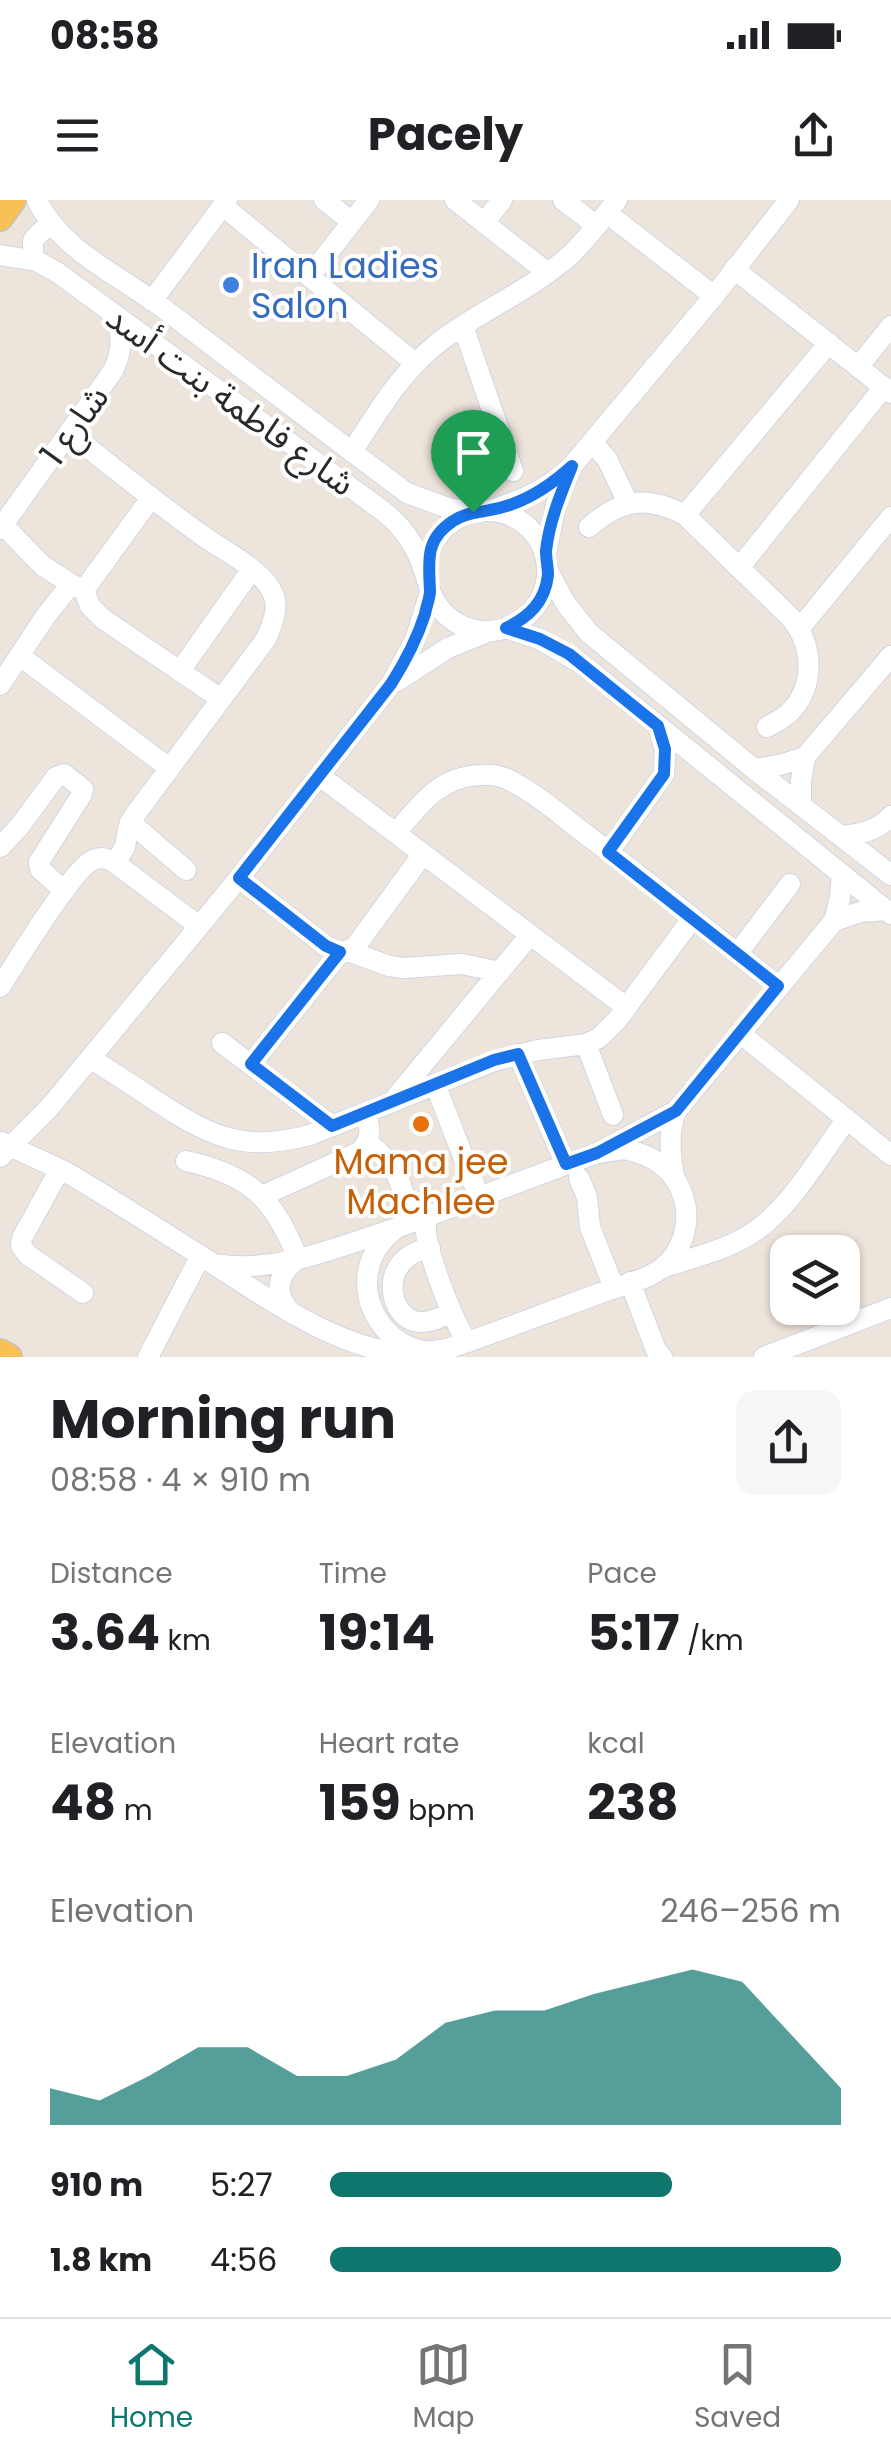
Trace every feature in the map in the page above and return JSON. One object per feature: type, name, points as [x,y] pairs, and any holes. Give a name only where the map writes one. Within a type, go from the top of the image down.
[{"type":"main road","points":[[0,218],[13,200]]},
{"type":"main road","points":[[0,1352],[9,1357]]},
{"type":"street","name":"شارع فاطمة بنت أسد","points":[[37,200],[52,227],[68,243],[152,300],[407,492],[448,508],[482,511]]},
{"type":"street","points":[[324,200],[352,222]]},
{"type":"street","points":[[310,276],[369,200]]},
{"type":"street","points":[[455,200],[548,273]]},
{"type":"street","points":[[484,222],[502,200]]},
{"type":"street","points":[[563,200],[607,213],[714,296]]},
{"type":"street","points":[[789,200],[572,466],[538,492],[452,522],[436,538],[427,561],[429,588],[415,640],[391,684],[239,878],[49,1108],[4,1149],[60,1169],[295,1315],[353,1343],[379,1352],[407,1354],[468,1342],[728,1246],[766,1224],[781,1209],[847,1119]]},
{"type":"street","points":[[152,300],[225,203],[415,363]]},
{"type":"street","points":[[352,452],[415,363],[438,343],[566,259],[607,213]]},
{"type":"street","points":[[37,261],[33,240],[52,227]]},
{"type":"street","name":"شارع فاطمة بنت أسد","points":[[0,254],[37,261],[58,273],[400,524],[413,543],[429,588]]},
{"type":"street","points":[[734,270],[887,390],[738,568]]},
{"type":"street","name":"شارع 1","points":[[2,527],[120,358],[122,342],[114,314]]},
{"type":"street","points":[[464,326],[512,471]]},
{"type":"street","points":[[858,366],[891,326]]},
{"type":"street","points":[[686,514],[829,343]]},
{"type":"street","points":[[69,432],[151,498],[252,570],[270,588],[276,602],[275,618],[266,639],[130,822],[125,847],[116,863]]},
{"type":"street","points":[[592,442],[607,459],[628,503]]},
{"type":"street","points":[[391,684],[448,648],[523,620],[536,606],[545,590],[556,506],[572,466]]},
{"type":"street","points":[[0,685],[36,629],[78,587],[151,498]]},
{"type":"street","points":[[588,527],[606,512],[628,503],[658,504],[686,514],[800,628],[808,650],[809,674],[802,696],[787,715],[767,727]]},
{"type":"street","points":[[482,511],[515,517],[534,532],[566,604],[589,633],[888,873]]},
{"type":"street","points":[[800,628],[891,517]]},
{"type":"street","points":[[2,527],[43,566],[78,587],[96,613],[221,699]]},
{"type":"street","points":[[180,671],[252,570]]},
{"type":"street","points":[[429,588],[440,609],[454,622],[472,629],[540,639],[569,654],[889,912]]},
{"type":"street","points":[[20,656],[169,768]]},
{"type":"street","points":[[802,805],[805,757],[891,656]]},
{"type":"street","points":[[608,852],[664,774],[665,749],[658,726]]},
{"type":"street","points":[[754,769],[805,757]]},
{"type":"street","points":[[664,774],[709,766]]},
{"type":"street","points":[[0,847],[56,777],[64,774],[83,789],[82,794],[39,862],[40,869],[64,891]]},
{"type":"street","points":[[396,832],[428,795],[445,783],[485,774],[506,778],[608,852],[778,986]]},
{"type":"street","points":[[320,776],[626,1008]]},
{"type":"street","points":[[843,836],[865,832],[888,820]]},
{"type":"street","points":[[888,820],[883,847],[888,873]]},
{"type":"street","points":[[130,822],[186,870]]},
{"type":"street","points":[[251,1064],[344,952],[355,947],[423,854]]},
{"type":"street","points":[[0,986],[64,891],[91,860],[104,858],[116,863],[200,926]]},
{"type":"street","points":[[664,1267],[683,1238],[686,1222],[686,1205],[674,1176],[669,1142],[676,1111],[834,920],[842,874]]},
{"type":"street","points":[[239,878],[326,946],[389,966],[462,964],[500,972]]},
{"type":"street","points":[[737,954],[790,884]]},
{"type":"street","points":[[834,920],[860,912],[889,912]]},
{"type":"street","points":[[90,1058],[198,1128],[219,1136],[242,1142],[276,1142],[310,1135],[494,1060],[586,1044],[609,1030],[692,919]]},
{"type":"street","points":[[392,1102],[530,935]]},
{"type":"street","points":[[740,1034],[891,1155]]},
{"type":"street","points":[[222,1043],[332,1126]]},
{"type":"street","points":[[586,1044],[613,1115]]},
{"type":"street","points":[[518,1054],[587,1196],[590,1227],[658,1354]]},
{"type":"street","points":[[435,1084],[479,1196]]},
{"type":"street","points":[[207,1260],[248,1268],[298,1259],[479,1196],[572,1171],[597,1153],[676,1111]]},
{"type":"street","points":[[262,1196],[361,1151],[370,1132],[364,1113]]},
{"type":"street","points":[[368,1142],[394,1167],[412,1221],[426,1232],[458,1328],[468,1342]]},
{"type":"street","points":[[597,1153],[624,1149],[642,1153],[659,1161],[674,1176]]},
{"type":"street","points":[[186,1161],[214,1167],[240,1179],[262,1196],[284,1225],[298,1259]]},
{"type":"street","points":[[60,1169],[22,1238],[22,1246],[28,1255],[83,1292]]},
{"type":"street","points":[[412,1221],[384,1239],[374,1252],[366,1284],[374,1316],[384,1329],[396,1340],[428,1352]]},
{"type":"street","points":[[430,1248],[418,1250],[399,1264],[392,1286],[394,1298],[404,1315],[418,1322],[452,1312]]},
{"type":"street","points":[[295,1315],[279,1290],[284,1271],[298,1259]]},
{"type":"street","points":[[148,1357],[207,1260]]},
{"type":"street","points":[[764,1357],[891,1308]]},
{"type":"place","name":"Iran Ladies Salon","points":[[231,285]]},
{"type":"place","name":"Mama jee Machlee","points":[[421,1124]]},
{"type":"route","points":[[572,466],[551,528],[545,590],[523,620],[506,628],[569,654],[658,726],[665,749],[664,774],[608,852],[778,986],[676,1111],[597,1153],[566,1164],[518,1054],[494,1060],[332,1126],[251,1064],[340,952],[332,951],[239,878],[391,684],[424,617],[430,592],[427,561],[436,538],[452,522],[473,512],[491,510],[538,492],[572,466]]}]
